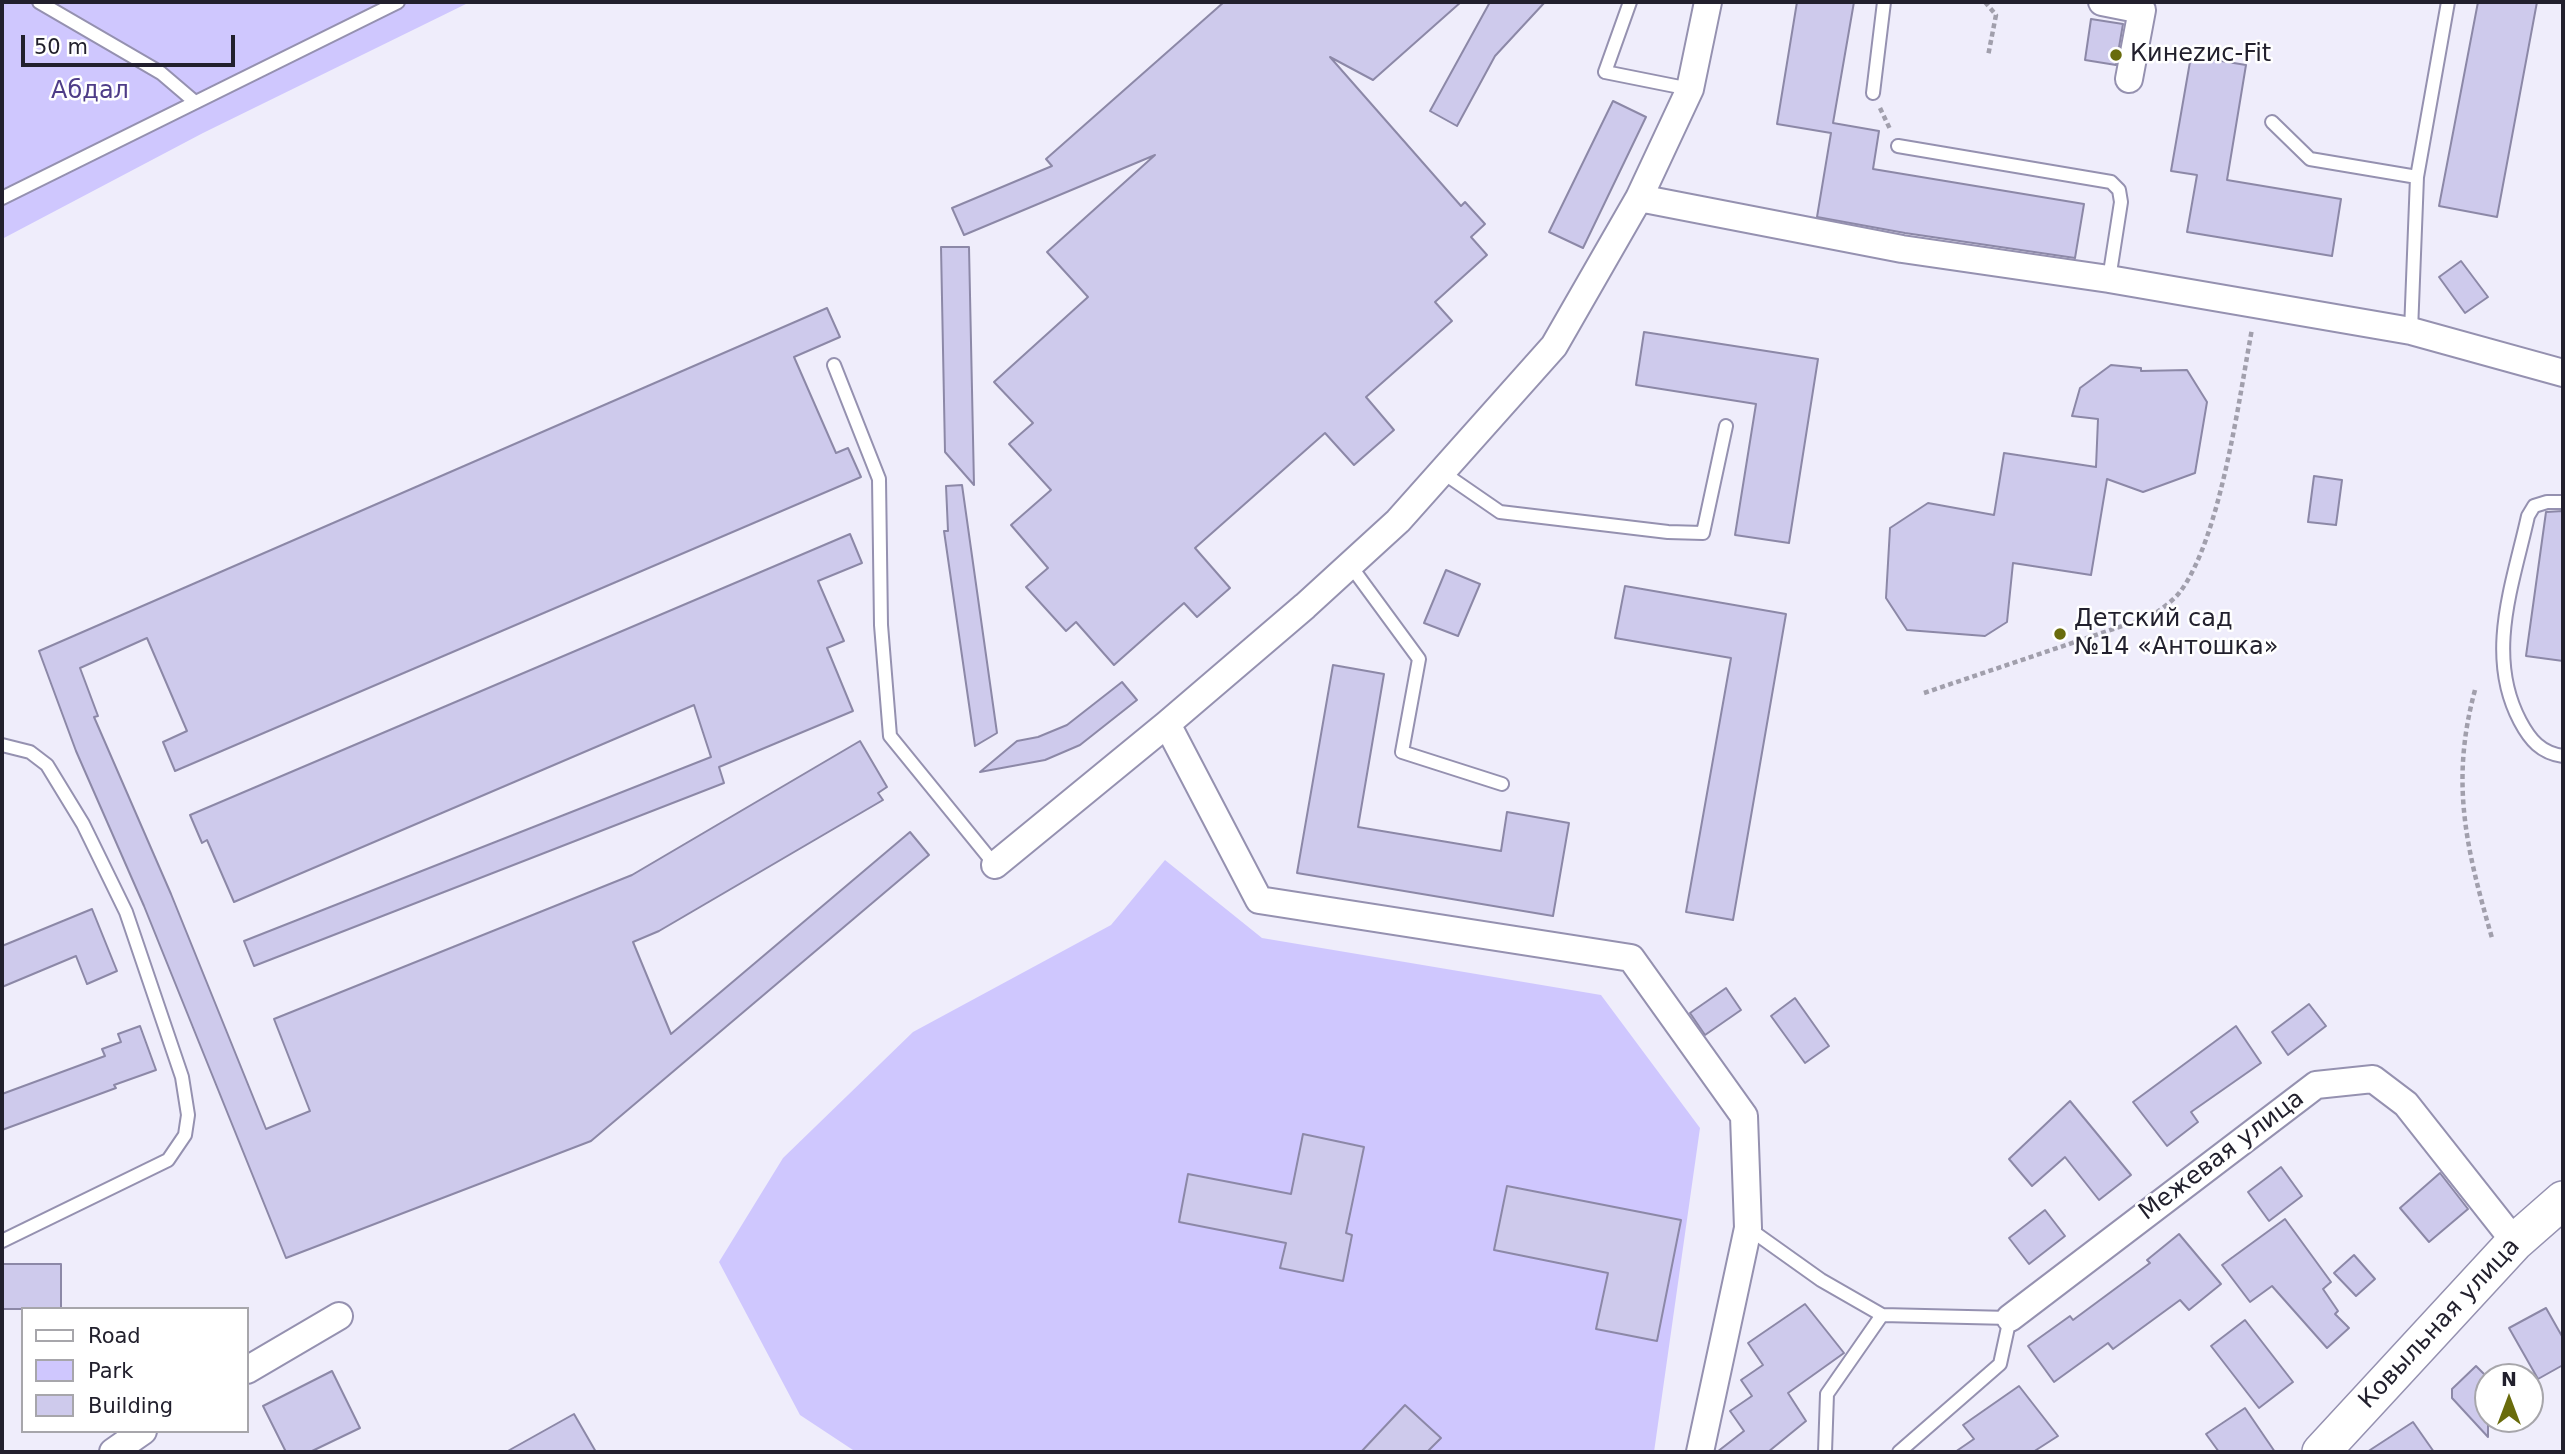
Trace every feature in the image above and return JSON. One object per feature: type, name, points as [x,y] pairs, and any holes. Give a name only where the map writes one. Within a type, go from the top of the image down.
[{"type":"street","points":[[995,864],[1167,724],[1398,521],[1554,346],[1639,198],[1690,89],[1709,2]]},
{"type":"street","points":[[2102,2],[2142,9],[2129,79]]},
{"type":"street","points":[[1639,198],[1902,249],[2109,279],[2411,331],[2563,373]]},
{"type":"street","points":[[1167,724],[1259,900],[1631,958],[1744,1116],[1748,1228],[1700,1452]]},
{"type":"street","name":"Межевая улица","points":[[2010,1318],[2315,1085],[2373,1079],[2406,1104],[2515,1242]]},
{"type":"street","name":"Ковыльная улица","points":[[2321,1452],[2515,1242],[2563,1200]]},
{"type":"street","points":[[248,1369],[339,1316]]},
{"type":"street","points":[[113,1452],[140,1433]]},
{"type":"lane","points":[[39,2],[161,73],[195,102]]},
{"type":"lane","points":[[2,198],[398,2]]},
{"type":"lane","points":[[1630,2],[1605,72],[1690,89]]},
{"type":"lane","points":[[1873,93],[1884,2]]},
{"type":"lane","points":[[2411,331],[2417,177],[2448,2]]},
{"type":"lane","points":[[2272,122],[2310,159],[2417,177]]},
{"type":"lane","points":[[1898,146],[2111,183],[2119,190],[2121,202],[2109,279]]},
{"type":"lane","points":[[834,365],[879,479],[881,625],[890,736],[995,864]]},
{"type":"lane","points":[[1442,472],[1500,512],[1668,532],[1703,533],[1726,426]]},
{"type":"lane","points":[[2563,502],[2547,502],[2533,506],[2528,516],[2500,641],[2508,698],[2530,741],[2552,754],[2563,756]]},
{"type":"lane","points":[[1350,565],[1419,659],[1402,752],[1502,784]]},
{"type":"lane","points":[[2,745],[30,752],[47,765],[83,824],[126,912],[182,1077],[188,1115],[185,1135],[168,1160],[2,1241]]},
{"type":"lane","points":[[1748,1228],[1821,1280],[1882,1315],[2010,1318],[2000,1364],[1899,1452]]},
{"type":"lane","points":[[1825,1452],[1827,1394],[1882,1315]]},
{"type":"path","points":[[1985,2],[1996,15],[1988,56]]},
{"type":"path","points":[[1873,93],[1898,146]]},
{"type":"path","points":[[1924,693],[2152,616],[2179,593],[2201,554],[2217,496],[2256,304]]},
{"type":"path","points":[[2475,690],[2464,733],[2462,778],[2466,837],[2492,938]]},
{"type":"green space","name":"Абдал","points":[[2,2],[470,2],[203,133],[2,239]]},
{"type":"green space","points":[[1165,860],[1262,938],[1601,995],[1700,1128],[1654,1452],[856,1452],[800,1415],[719,1262],[783,1158],[913,1032],[1111,925]]},
{"type":"building","points":[[1224,2],[1461,2],[1373,80],[1330,57],[1461,206],[1465,202],[1485,224],[1471,237],[1487,255],[1435,302],[1452,321],[1366,397],[1394,430],[1354,465],[1325,433],[1195,548],[1230,588],[1197,617],[1184,603],[1114,665],[1076,622],[1066,631],[1026,587],[1048,568],[1011,525],[1051,490],[1009,444],[1033,423],[994,382],[1088,297],[1047,252],[1155,155],[964,235],[952,208],[1052,166],[1046,159]]},
{"type":"building","points":[[1490,2],[1545,2],[1495,56],[1457,126],[1430,111]]},
{"type":"building","points":[[1797,2],[1854,2],[1833,123],[1879,131],[1873,169],[2084,204],[2075,258],[1817,217],[1831,133],[1777,124]]},
{"type":"building","points":[[2478,2],[2537,2],[2497,217],[2439,206]]},
{"type":"building","points":[[2091,19],[2123,24],[2116,65],[2085,60]]},
{"type":"building","points":[[2191,56],[2246,65],[2227,180],[2341,199],[2332,256],[2187,232],[2197,175],[2171,171]]},
{"type":"building","points":[[1613,101],[1646,117],[1583,248],[1549,232]]},
{"type":"building","points":[[941,247],[969,247],[974,485],[945,452]]},
{"type":"building","points":[[2461,261],[2488,297],[2465,313],[2439,277]]},
{"type":"building","points":[[827,308],[840,337],[794,357],[836,453],[848,448],[861,477],[175,771],[163,742],[187,731],[147,638],[80,668],[98,716],[94,717],[171,894],[266,1129],[310,1111],[274,1019],[632,875],[860,741],[887,787],[878,793],[883,800],[659,931],[633,942],[671,1034],[910,832],[929,855],[591,1141],[286,1258],[144,906],[76,751],[39,651]]},
{"type":"building","points":[[1644,332],[1818,359],[1789,543],[1735,535],[1756,404],[1636,385]]},
{"type":"building","points":[[2111,365],[2141,368],[2141,371],[2187,370],[2207,402],[2195,473],[2143,492],[2107,479],[2091,575],[2013,563],[2007,622],[1985,636],[1907,630],[1886,598],[1890,528],[1928,503],[1994,515],[2004,453],[2096,467],[2098,419],[2072,416],[2080,388]]},
{"type":"building","points":[[2314,476],[2342,480],[2336,525],[2308,522]]},
{"type":"building","points":[[962,485],[997,733],[975,746],[944,531],[948,531],[946,486]]},
{"type":"building","points":[[2563,511],[2563,661],[2526,656],[2546,512]]},
{"type":"building","points":[[850,534],[862,563],[818,581],[844,641],[827,648],[853,711],[719,767],[724,783],[254,966],[244,941],[711,757],[694,705],[234,902],[207,840],[202,843],[190,815]]},
{"type":"building","points":[[1446,570],[1480,584],[1458,636],[1424,623]]},
{"type":"building","points":[[1625,586],[1786,614],[1733,920],[1686,912],[1731,658],[1615,638]]},
{"type":"building","points":[[1333,665],[1384,674],[1358,827],[1501,851],[1507,812],[1569,823],[1553,916],[1297,873]]},
{"type":"building","points":[[1122,682],[1137,700],[1080,745],[1045,760],[980,772],[1017,741],[1038,737],[1067,725]]},
{"type":"building","points":[[92,909],[117,971],[87,984],[76,956],[2,987],[2,946]]},
{"type":"building","points":[[1726,988],[1741,1010],[1705,1035],[1690,1013]]},
{"type":"building","points":[[1795,998],[1829,1046],[1805,1063],[1771,1016]]},
{"type":"building","points":[[2309,1004],[2326,1026],[2288,1055],[2272,1032]]},
{"type":"building","points":[[140,1026],[156,1070],[114,1085],[116,1088],[2,1130],[2,1094],[105,1056],[102,1049],[121,1042],[118,1034]]},
{"type":"building","points":[[2236,1026],[2261,1063],[2191,1112],[2198,1122],[2167,1146],[2133,1102]]},
{"type":"building","points":[[2070,1101],[2131,1175],[2099,1200],[2065,1157],[2032,1186],[2009,1159]]},
{"type":"building","points":[[1303,1134],[1364,1147],[1346,1233],[1352,1235],[1343,1281],[1280,1268],[1286,1243],[1179,1222],[1188,1174],[1291,1194]]},
{"type":"building","points":[[2281,1167],[2302,1196],[2269,1221],[2248,1192]]},
{"type":"building","points":[[2440,1173],[2468,1209],[2429,1242],[2400,1208]]},
{"type":"building","points":[[1507,1186],[1681,1220],[1657,1341],[1596,1329],[1608,1273],[1494,1250]]},
{"type":"building","points":[[2045,1210],[2065,1236],[2029,1264],[2009,1238]]},
{"type":"building","points":[[2285,1219],[2331,1282],[2323,1289],[2338,1311],[2335,1314],[2349,1328],[2327,1348],[2272,1286],[2250,1302],[2222,1265]]},
{"type":"building","points":[[2179,1234],[2221,1284],[2189,1310],[2180,1300],[2113,1349],[2108,1343],[2054,1382],[2028,1346],[2070,1316],[2073,1320],[2150,1263],[2147,1260]]},
{"type":"building","points":[[2354,1255],[2375,1279],[2356,1296],[2334,1273]]},
{"type":"building","points":[[2,1264],[61,1264],[61,1307],[2,1309]]},
{"type":"building","points":[[1805,1304],[1844,1353],[1788,1393],[1806,1421],[1768,1452],[1717,1452],[1744,1431],[1730,1411],[1752,1396],[1741,1380],[1763,1365],[1748,1343]]},
{"type":"building","points":[[2546,1308],[2563,1338],[2563,1365],[2544,1376],[2544,1363],[2529,1363],[2509,1328]]},
{"type":"building","points":[[2245,1320],[2293,1382],[2259,1408],[2211,1346]]},
{"type":"building","points":[[2474,1368],[2474,1422],[2452,1398],[2452,1389]]},
{"type":"building","points":[[332,1371],[360,1428],[310,1452],[286,1452],[263,1406]]},
{"type":"building","points":[[2019,1386],[2058,1436],[2033,1452],[1955,1452],[1974,1439],[1963,1425]]},
{"type":"building","points":[[1405,1405],[1441,1438],[1427,1452],[1361,1452]]},
{"type":"building","points":[[2245,1408],[2275,1452],[2219,1452],[2206,1434]]},
{"type":"building","points":[[574,1414],[596,1452],[506,1452]]},
{"type":"building","points":[[2413,1422],[2434,1452],[2367,1452]]},
{"type":"place","name":"Кинеzис-Fit","points":[[2116,55]]},
{"type":"place","name":"Детский сад №14 «Антошка»","points":[[2060,634]]}]
